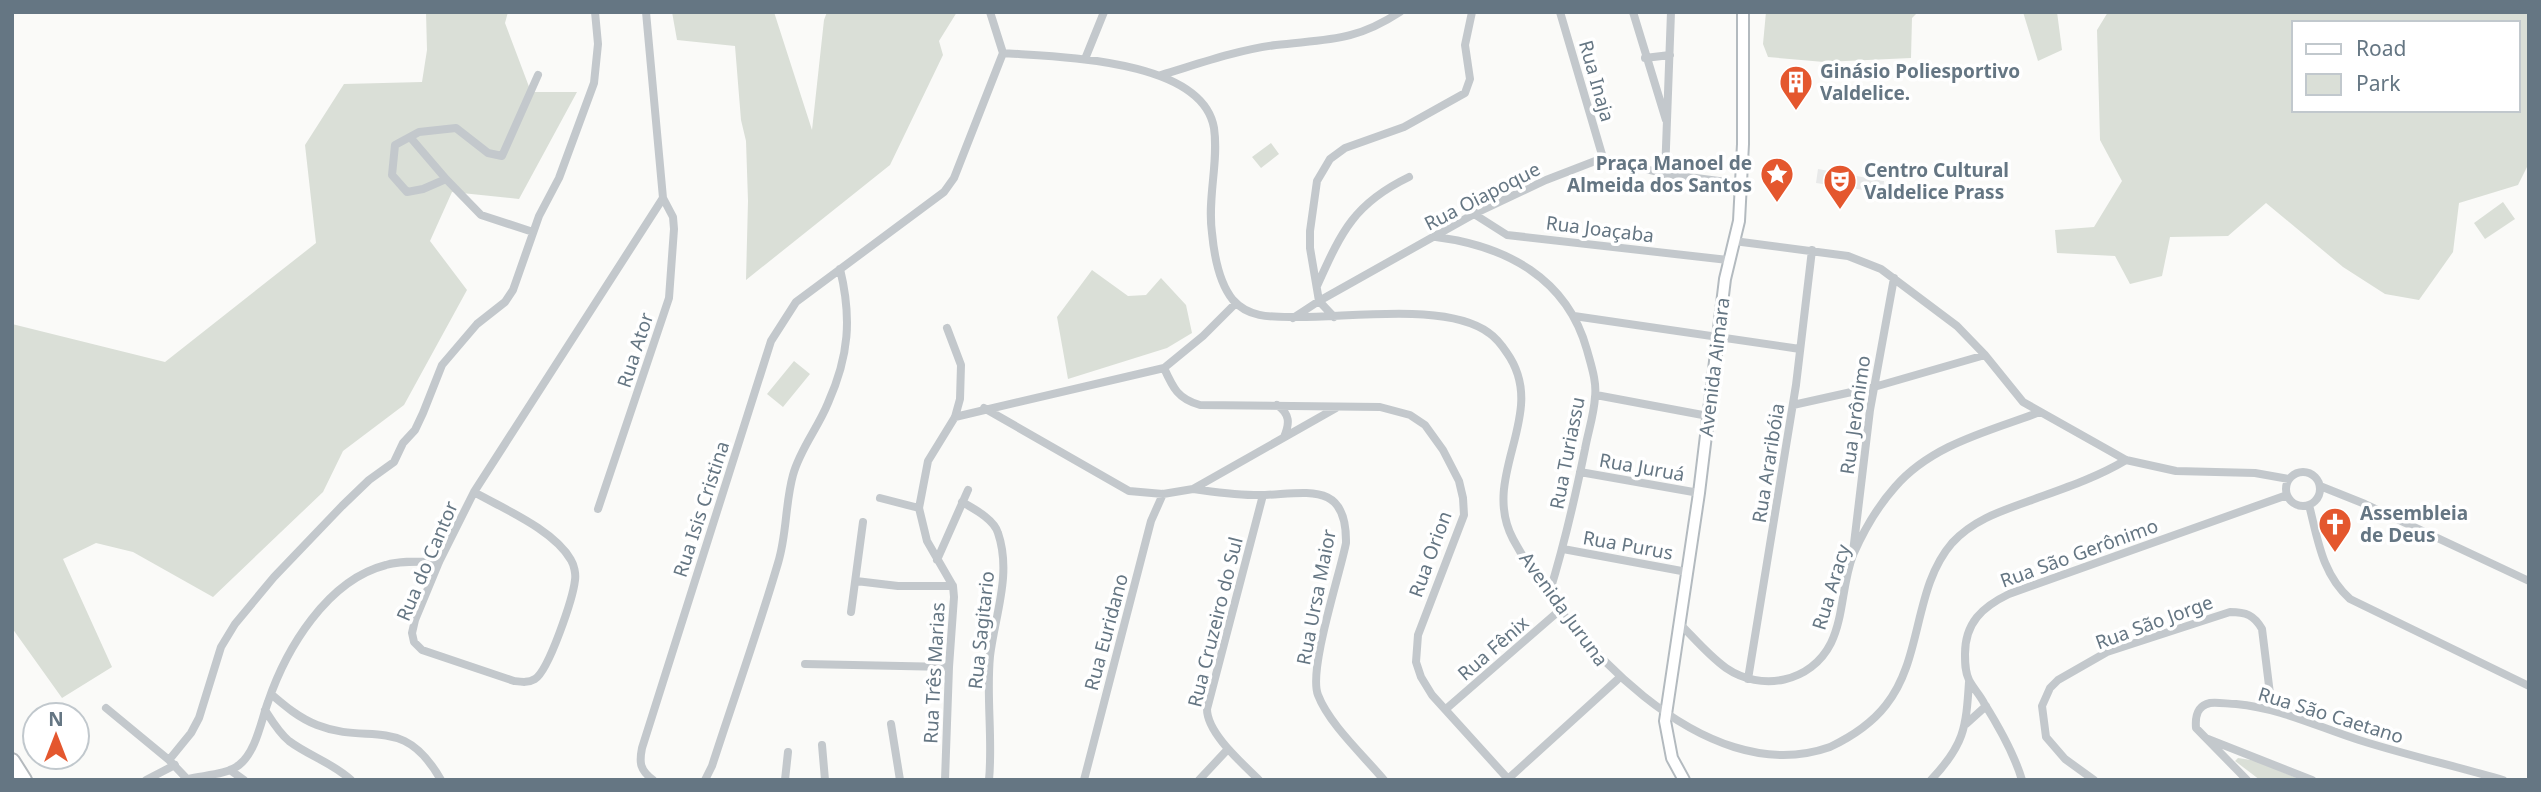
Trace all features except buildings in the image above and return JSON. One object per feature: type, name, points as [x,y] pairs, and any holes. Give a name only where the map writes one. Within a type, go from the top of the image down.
[{"type":"highway","points":[[12,761],[24,780]]},
{"type":"main road","name":"Avenida Aimara","points":[[1665,721],[1699,493],[1728,260],[1739,221],[1742,184],[1742,12]]},
{"type":"main road","points":[[1665,721],[1672,758],[1684,780]]},
{"type":"street","points":[[146,780],[172,762],[191,733],[199,718],[221,647],[235,624],[274,577],[341,506],[369,480],[394,462],[423,413],[442,365],[477,324],[505,302],[513,290],[539,216],[559,178],[594,83],[598,44],[595,12]]},
{"type":"street","name":"Rua Ator","points":[[598,509],[669,299],[674,229],[673,217],[663,198],[646,12]]},
{"type":"street","points":[[955,417],[984,408],[1164,368],[1203,336],[1236,303],[1227,291],[1213,247],[1210,224],[1215,131],[1210,114],[1197,97],[1161,75],[1085,59],[1003,53],[989,12]]},
{"type":"street","points":[[1085,59],[1104,12]]},
{"type":"street","points":[[1161,75],[1246,51],[1364,33],[1400,12]]},
{"type":"street","points":[[1334,317],[1319,301],[1310,248],[1317,181],[1330,159],[1345,148],[1404,127],[1465,93],[1470,79],[1465,45],[1472,12]]},
{"type":"street","name":"Rua Inaja","points":[[1560,12],[1603,158]]},
{"type":"street","points":[[1633,12],[1645,58],[1669,127]]},
{"type":"street","points":[[1665,174],[1669,127],[1671,12]]},
{"type":"street","name":"Rua Isis Cristina","points":[[653,780],[641,768],[639,762],[642,748],[771,341],[796,302],[944,192],[954,178],[1003,53]]},
{"type":"street","points":[[1645,58],[1670,55]]},
{"type":"street","points":[[446,179],[423,189],[407,192],[392,175],[395,145],[419,132],[456,128],[488,153],[502,156],[538,75]]},
{"type":"street","points":[[410,137],[481,215],[533,232]]},
{"type":"street","points":[[1603,158],[1665,174],[1742,184]]},
{"type":"street","name":"Rua Oiapoque","points":[[1293,317],[1474,214],[1546,180],[1603,158]]},
{"type":"street","points":[[1317,285],[1344,230],[1375,198],[1409,177]]},
{"type":"street","name":"Rua do Cantor","points":[[474,492],[550,537],[573,563],[575,579],[571,600],[546,667],[537,678],[528,682],[514,681],[422,650],[414,642],[412,633],[415,620],[439,562],[474,492],[663,198]]},
{"type":"street","name":"Rua Joaçaba","points":[[1474,214],[1488,226],[1507,235],[1728,260]]},
{"type":"street","points":[[1504,254],[1507,235]]},
{"type":"street","name":"Rua Turiassu","points":[[1436,237],[1468,241],[1504,254],[1545,281],[1574,316],[1592,369],[1596,396],[1563,549],[1549,594]]},
{"type":"street","points":[[1734,241],[1812,250],[1864,261],[1894,278],[1956,327],[1985,355],[2014,394],[2040,412],[2126,460],[2176,471],[2255,472],[2289,479]]},
{"type":"street","name":"Rua Araribóia","points":[[1748,678],[1793,405],[1812,250]]},
{"type":"street","points":[[705,780],[712,766],[778,562],[793,473],[800,454],[828,403],[841,366],[849,324],[847,298],[840,269]]},
{"type":"street","name":"Rua Jerônimo","points":[[1853,557],[1874,387],[1894,278]]},
{"type":"street","name":"Avenida Juruna","points":[[1236,303],[1250,312],[1264,316],[1441,316],[1467,322],[1489,333],[1508,353],[1521,383],[1523,398],[1503,490],[1505,521],[1513,539],[1560,610],[1616,680],[1665,721],[1709,746],[1737,757],[1787,760],[1814,755],[1843,741],[1872,720],[1886,706],[1900,685],[1934,576],[1952,543],[1970,526],[1990,516],[2090,478],[2126,460]]},
{"type":"street","points":[[1574,316],[1800,349]]},
{"type":"street","points":[[947,328],[961,365],[960,399],[955,417]]},
{"type":"street","points":[[1793,405],[1874,387],[1985,355]]},
{"type":"street","name":"Rua Orion","points":[[1164,368],[1174,391],[1186,401],[1200,405],[1380,407],[1410,415],[1426,425],[1459,481],[1464,514],[1418,635],[1416,662],[1432,695],[1508,779]]},
{"type":"street","points":[[1596,396],[1708,416]]},
{"type":"street","points":[[1278,405],[1288,416],[1289,423],[1284,437]]},
{"type":"street","points":[[984,408],[1129,491],[1163,494],[1193,489],[1336,408]]},
{"type":"street","name":"Rua Aracy","points":[[1748,678],[1758,681],[1795,677],[1809,670],[1823,656],[1831,642],[1840,614],[1853,557],[1894,487],[1914,468],[1961,441],[2040,412]]},
{"type":"street","name":"Rua Três Marias","points":[[945,780],[953,586],[927,541],[919,508],[928,461],[955,417]]},
{"type":"street","points":[[2304,471],[2315,476],[2320,486],[2318,498],[2309,505],[2299,505],[2287,495],[2286,485],[2289,479],[2304,471]]},
{"type":"street","name":"Rua Juruá","points":[[1580,472],[1699,493]]},
{"type":"street","points":[[2320,486],[2365,504],[2529,581]]},
{"type":"street","name":"Rua Ursa Maior","points":[[1193,489],[1263,495],[1299,492],[1317,494],[1333,501],[1341,509],[1346,524],[1346,543],[1318,664],[1317,694],[1337,724],[1384,780]]},
{"type":"street","points":[[937,561],[968,490]]},
{"type":"street","name":"Rua Euridano","points":[[1084,780],[1152,521],[1163,494]]},
{"type":"street","name":"Rua Cruzeiro do Sul","points":[[1259,780],[1228,749],[1207,718],[1207,709],[1263,495]]},
{"type":"street","name":"Rua São Gerônimo","points":[[1969,682],[1965,658],[1968,629],[1978,614],[1992,602],[2287,495]]},
{"type":"street","points":[[880,498],[919,508]]},
{"type":"street","name":"Rua Sagitario","points":[[962,502],[981,513],[998,530],[1004,559],[999,608],[990,655],[989,780]]},
{"type":"street","points":[[2309,505],[2328,574],[2350,599],[2529,686]]},
{"type":"street","points":[[851,612],[863,522]]},
{"type":"street","name":"Rua Purus","points":[[1563,549],[1687,572]]},
{"type":"street","points":[[106,708],[172,762],[188,779],[230,770],[239,765],[250,751],[284,661],[313,615],[333,596],[378,567],[401,562],[439,562]]},
{"type":"street","points":[[856,581],[898,586],[953,586]]},
{"type":"street","name":"Rua Fênix","points":[[1446,709],[1560,610]]},
{"type":"street","name":"Rua São Jorge","points":[[2094,780],[2065,759],[2046,737],[2042,706],[2050,688],[2058,680],[2108,652],[2230,612],[2245,612],[2256,619],[2262,629],[2272,710]]},
{"type":"street","points":[[1679,624],[1727,668],[1748,678]]},
{"type":"street","points":[[805,663],[949,667]]},
{"type":"street","points":[[1508,779],[1616,680]]},
{"type":"street","points":[[1969,682],[1986,706],[2015,758],[2022,780]]},
{"type":"street","points":[[1931,780],[1962,738],[1966,724],[1969,682]]},
{"type":"street","points":[[271,694],[297,714],[318,725],[335,730],[382,734],[406,742],[419,751],[441,780]]},
{"type":"street","name":"Rua São Caetano","points":[[2206,737],[2196,728],[2195,717],[2200,708],[2209,704],[2248,705],[2311,721],[2388,749],[2503,780]]},
{"type":"street","points":[[1966,724],[1986,706]]},
{"type":"street","points":[[265,710],[276,727],[291,742],[330,764],[351,780]]},
{"type":"street","points":[[891,724],[900,780]]},
{"type":"street","points":[[2206,737],[2248,780]]},
{"type":"street","points":[[2206,737],[2312,780]]},
{"type":"street","points":[[822,745],[825,780]]},
{"type":"street","points":[[1199,780],[1228,749]]},
{"type":"street","points":[[785,780],[788,752]]},
{"type":"street","points":[[230,770],[244,780]]},
{"type":"shaded area","points":[[1818,169],[1884,181],[1883,193],[1816,183]]},
{"type":"green space","points":[[426,12],[508,12],[505,23],[531,92],[577,92],[519,199],[452,192],[430,241],[467,290],[404,405],[343,451],[323,492],[213,597],[133,552],[96,543],[63,559],[112,667],[62,698],[12,628],[12,324],[165,362],[316,243],[305,145],[344,84],[422,82],[427,50]]},
{"type":"green space","points":[[672,12],[774,12],[812,130],[827,12],[957,12],[939,41],[943,55],[890,165],[746,280],[746,141],[741,120],[735,46],[677,40]]},
{"type":"green space","points":[[1766,12],[1918,12],[1912,18],[1911,58],[1824,62],[1768,57],[1763,44]]},
{"type":"green space","points":[[2023,12],[2057,12],[2062,50],[2038,61]]},
{"type":"green space","points":[[2108,12],[2529,12],[2529,163],[2518,185],[2459,203],[2453,252],[2419,300],[2385,294],[2343,267],[2266,203],[2228,236],[2170,237],[2162,276],[2130,284],[2115,256],[2057,253],[2055,230],[2094,227],[2122,181],[2100,140],[2097,30]]},
{"type":"green space","points":[[1271,143],[1279,154],[1261,168],[1252,157]]},
{"type":"green space","points":[[2503,202],[2515,219],[2485,239],[2474,223]]},
{"type":"green space","points":[[1092,270],[1128,296],[1146,295],[1161,278],[1186,305],[1192,333],[1167,348],[1068,379],[1057,317]]},
{"type":"green space","points":[[794,361],[810,374],[783,407],[767,394]]},
{"type":"green space","points":[[2238,758],[2257,761],[2301,780],[2260,780],[2235,761]]},
{"type":"place","name":"Ginásio Poliesportivo Valdelice.","points":[[1796,112]]},
{"type":"place","name":"Praça Manoel de Almeida dos Santos","points":[[1777,204]]},
{"type":"place","name":"Centro Cultural Valdelice Prass","points":[[1840,211]]},
{"type":"place","name":"Assembleia de Deus","points":[[2335,554]]}]
